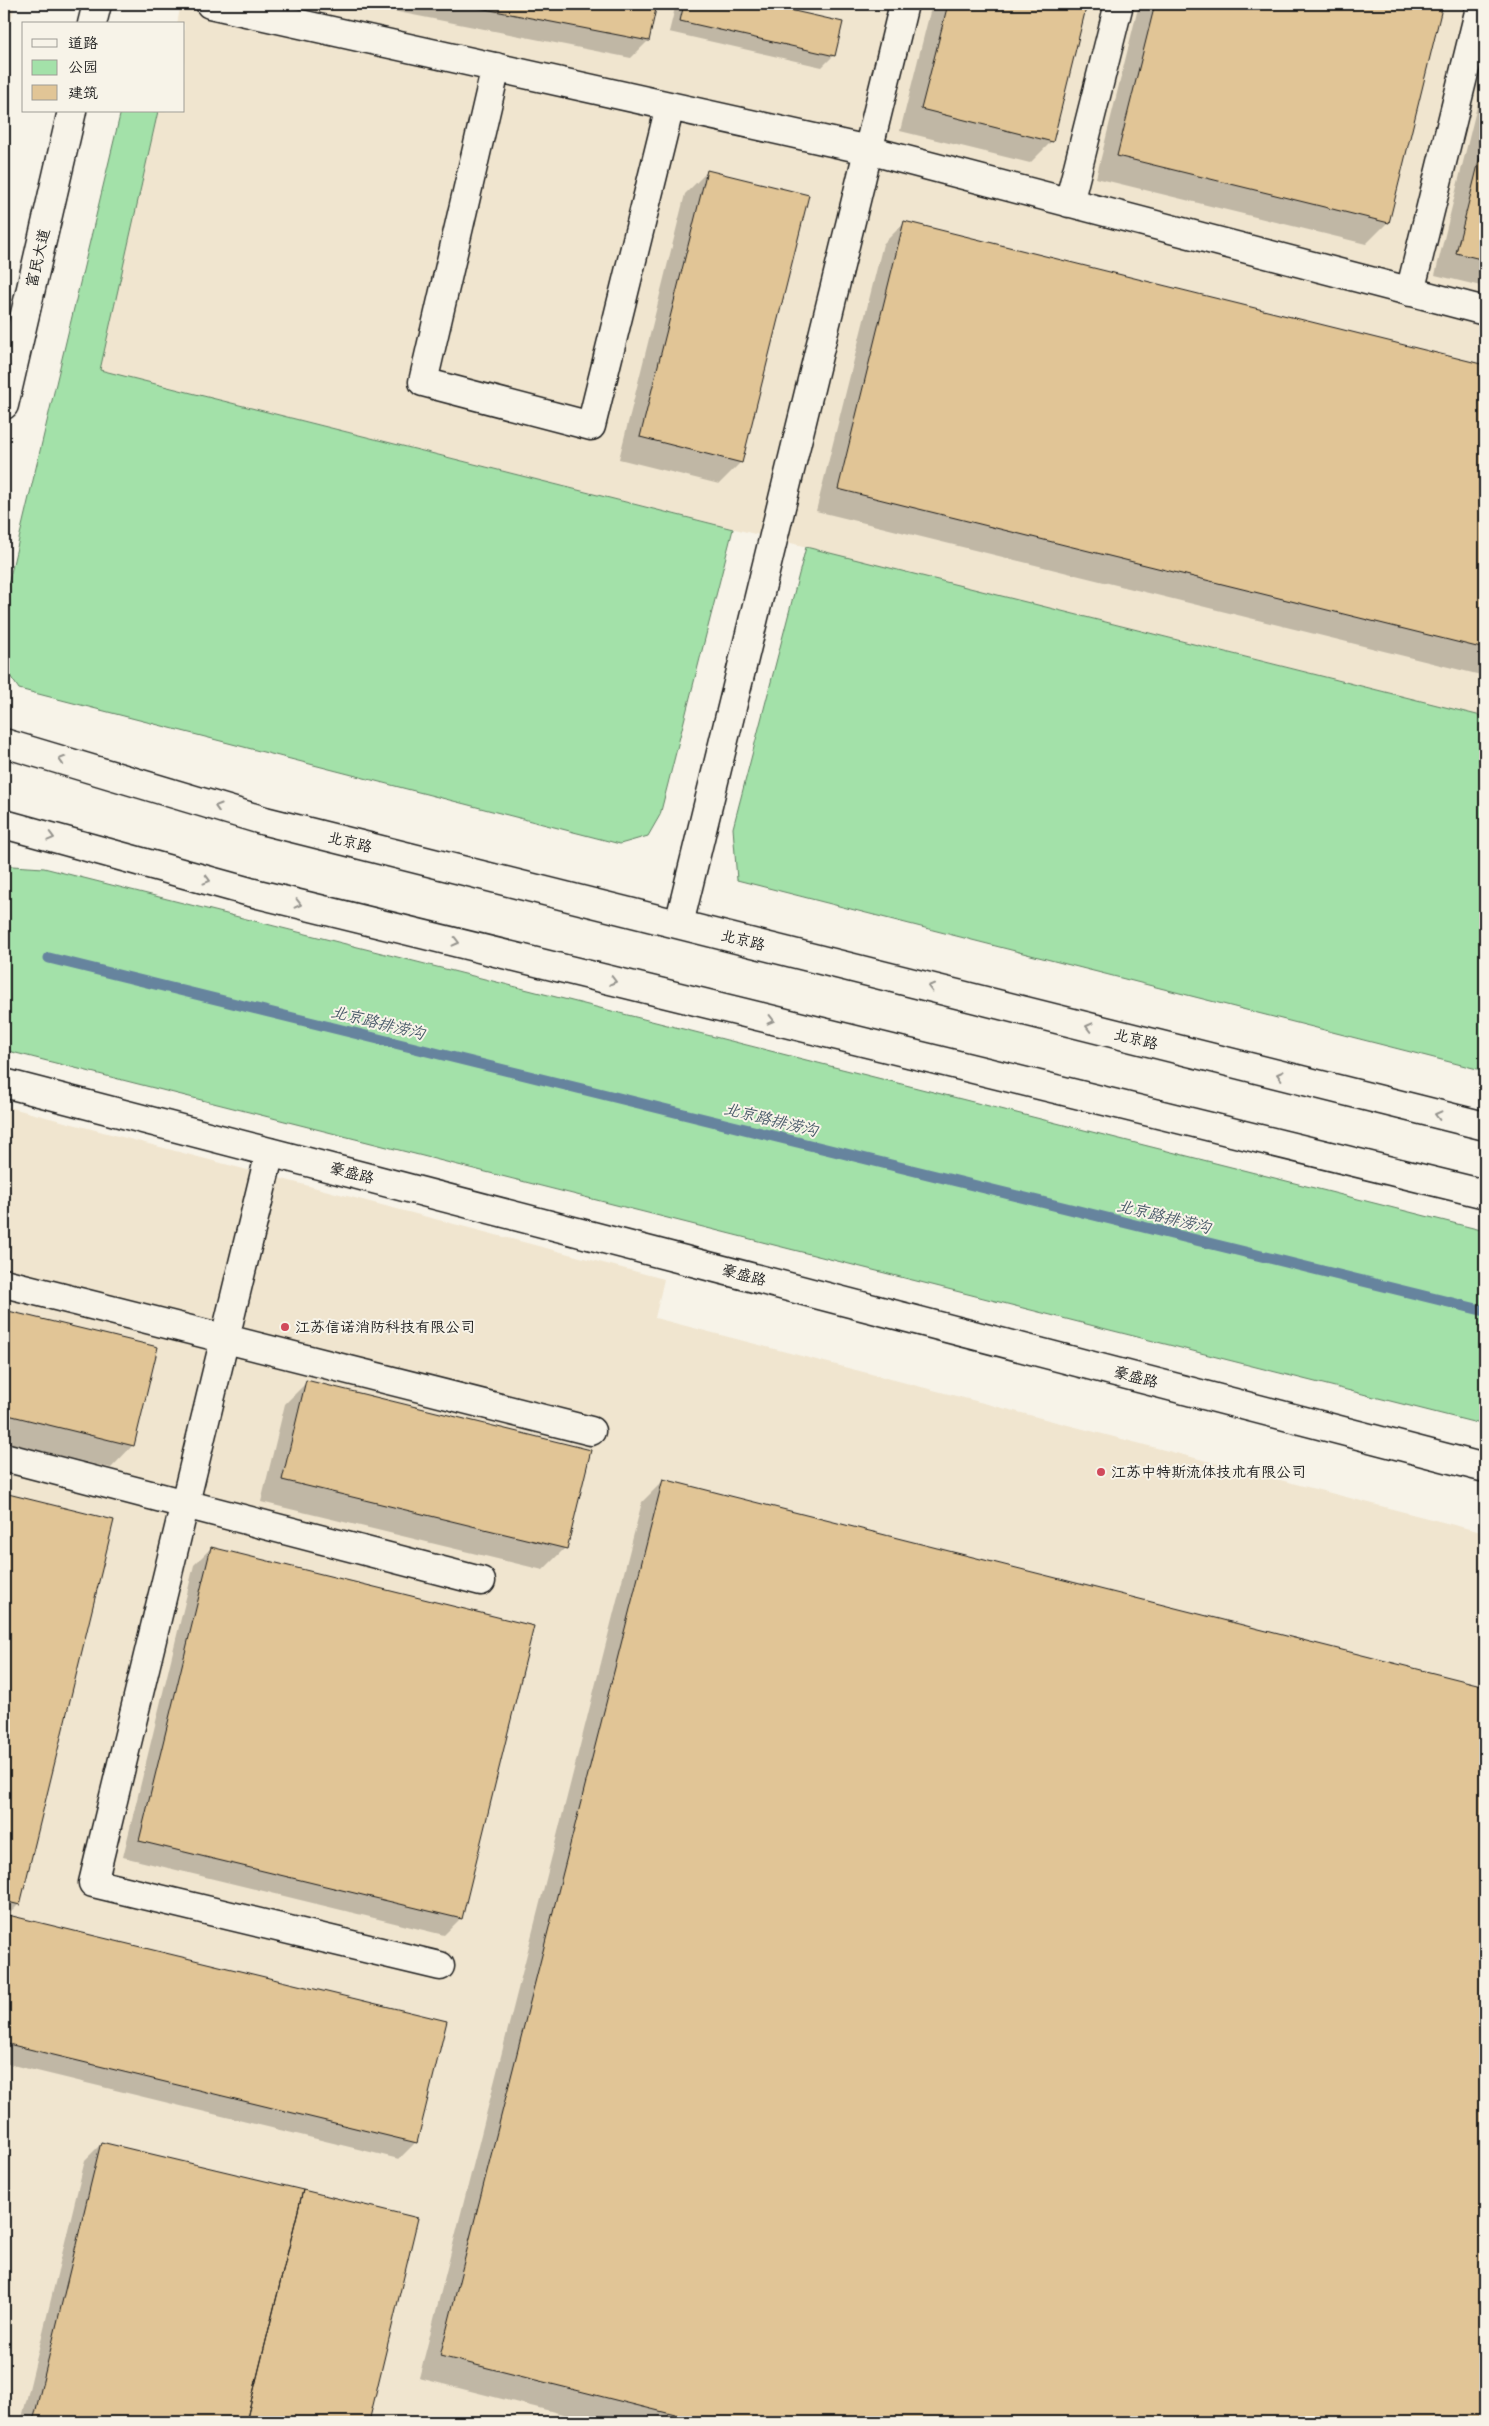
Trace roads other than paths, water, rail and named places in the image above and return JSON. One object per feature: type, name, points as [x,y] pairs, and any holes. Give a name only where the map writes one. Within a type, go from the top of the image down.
[{"type":"main road","points":[[92,22],[97,4]]},
{"type":"main road","points":[[210,4],[868,150],[1485,311]]},
{"type":"main road","points":[[679,924],[904,4]]},
{"type":"main road","points":[[1069,202],[1119,4]]},
{"type":"main road","points":[[1410,292],[1481,4]]},
{"type":"main road","points":[[496,67],[423,382],[591,426],[670,106]]},
{"type":"main road","name":"富民大道","points":[[4,405],[72,112]]},
{"type":"main road","name":"北京路","points":[[4,742],[264,821],[1485,1126]]},
{"type":"main road","points":[[4,824],[250,892],[1485,1194]]},
{"type":"main road","name":"豪盛路","points":[[4,1083],[1485,1468]]},
{"type":"main road","points":[[270,1152],[93,1883],[440,1966]]},
{"type":"main road","points":[[4,1283],[591,1431]]},
{"type":"main road","points":[[4,1457],[481,1581]]},
{"type":"waterway","name":"北京路排涝沟","points":[[49,958],[1485,1311]]},
{"type":"place","name":"江苏信诺消防科技有限公司","points":[[285,1327]]},
{"type":"place","name":"江苏中特斯流体技术有限公司","points":[[1101,1472]]}]
